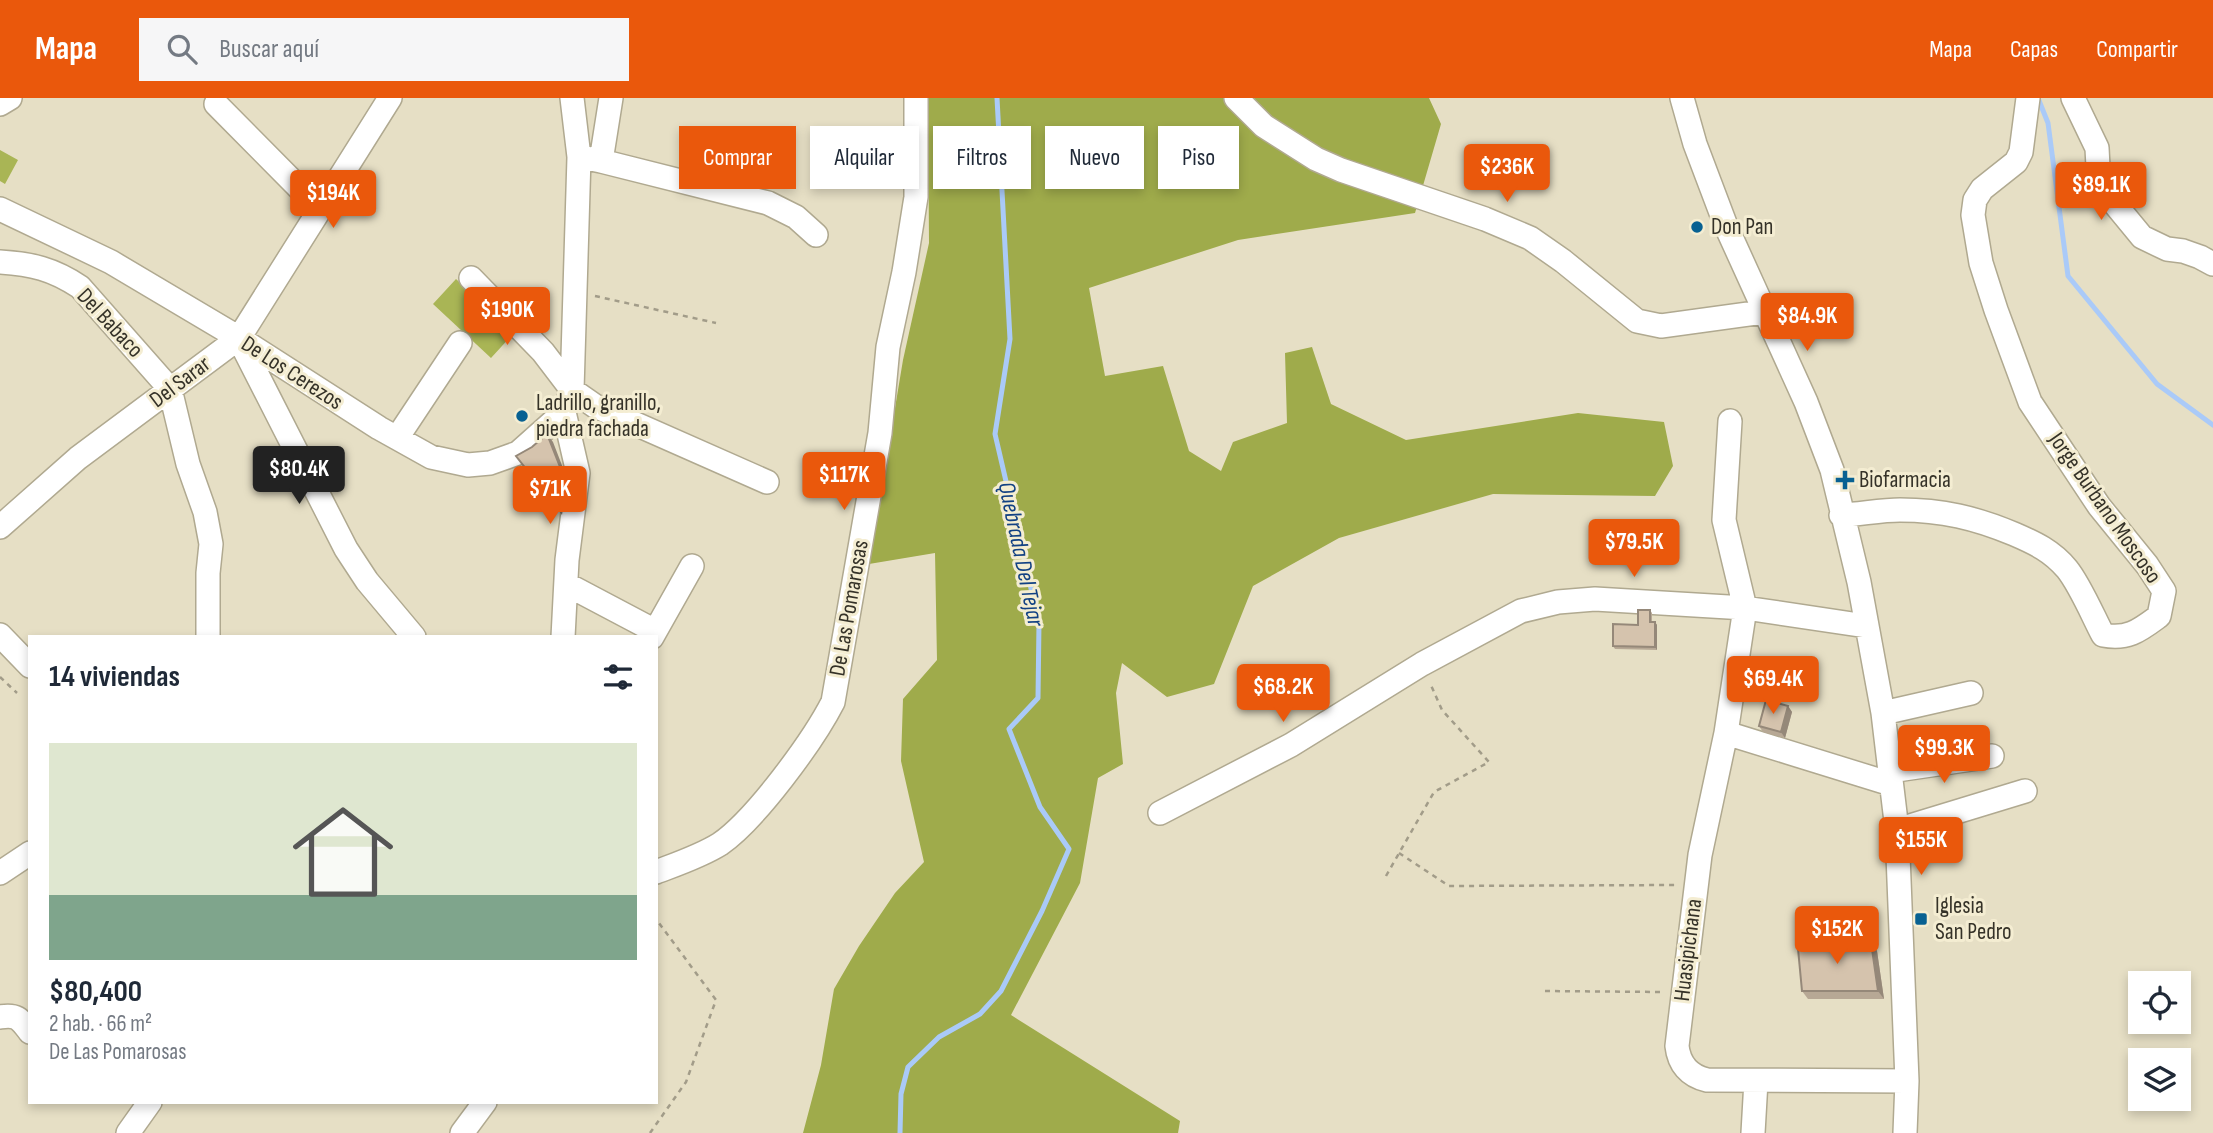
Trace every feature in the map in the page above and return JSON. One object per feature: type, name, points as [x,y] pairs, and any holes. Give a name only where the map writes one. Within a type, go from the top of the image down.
[{"type":"street","points":[[0,104],[9,98]]},
{"type":"street","name":"Del Sarar","points":[[0,527],[78,458],[239,338],[390,98]]},
{"type":"street","name":"De Los Cerezos","points":[[0,209],[108,261],[239,338],[431,457],[468,465],[490,463],[518,453],[564,412],[572,390],[574,291],[590,159],[572,98]]},
{"type":"street","points":[[611,98],[590,159],[768,203],[796,217],[816,235]]},
{"type":"street","name":"De Las Pomarosas","points":[[658,871],[720,844],[750,817],[822,724],[833,702],[880,433],[888,347],[916,197],[916,98]]},
{"type":"street","points":[[1236,98],[1264,126],[1316,159],[1485,219],[1530,238],[1637,321],[1661,327],[1763,312]]},
{"type":"street","points":[[1682,98],[1695,144],[1726,226],[1805,402],[1832,470],[1859,582],[1883,713],[1897,830],[1907,1081],[1905,1133]]},
{"type":"street","name":"Jorge Burbano Moscoso","points":[[1842,515],[1898,510],[1961,515],[1995,525],[2036,543],[2053,554],[2069,571],[2103,635],[2116,638],[2136,633],[2159,616],[2164,591],[2147,565],[2099,506],[2030,402],[1981,263],[1973,215],[1975,200],[1982,188],[2016,162],[2021,152],[2028,98]]},
{"type":"street","points":[[2073,98],[2096,148],[2103,185],[2142,237],[2167,250],[2192,254],[2213,264]]},
{"type":"street","points":[[216,104],[320,209]]},
{"type":"street","name":"Del Babaco","points":[[0,261],[32,264],[61,275],[80,287],[170,389]]},
{"type":"street","points":[[471,278],[542,352],[572,390],[595,406],[767,482]]},
{"type":"street","points":[[239,338],[346,549],[367,581],[412,635]]},
{"type":"street","points":[[397,438],[460,343]]},
{"type":"street","points":[[170,389],[188,464],[205,512],[211,544],[208,635]]},
{"type":"street","points":[[563,635],[578,473],[564,412]]},
{"type":"street","points":[[1730,421],[1724,520],[1745,608]]},
{"type":"street","points":[[566,584],[653,634],[692,566]]},
{"type":"street","points":[[1160,813],[1292,745],[1422,664],[1521,611],[1558,602],[1595,599],[1745,608],[1866,626]]},
{"type":"street","name":"Huasipichana","points":[[1745,608],[1726,733],[1700,855],[1677,1046],[1680,1060],[1691,1074],[1707,1080],[1907,1081]]},
{"type":"street","points":[[0,635],[28,664]]},
{"type":"street","points":[[1883,713],[1971,693]]},
{"type":"street","points":[[1726,733],[1891,777],[1992,755]]},
{"type":"street","points":[[1897,830],[2025,791]]},
{"type":"street","points":[[0,873],[28,854]]},
{"type":"street","points":[[0,1017],[10,1015],[19,1018],[28,1029]]},
{"type":"street","points":[[1753,1133],[1756,1080]]},
{"type":"street","points":[[128,1133],[149,1104]]},
{"type":"street","points":[[463,1133],[484,1104]]},
{"type":"path","points":[[574,291],[716,324]]},
{"type":"path","points":[[1386,876],[1434,792],[1489,762],[1443,710],[1422,664]]},
{"type":"path","points":[[0,677],[17,693]]},
{"type":"path","points":[[1399,853],[1449,886],[1696,885]]},
{"type":"path","points":[[650,1133],[686,1082],[716,1000],[658,922]]},
{"type":"path","points":[[1545,991],[1683,993]]},
{"type":"green space","points":[[928,98],[1429,98],[1441,124],[1415,213],[1238,240],[1089,288],[1105,376],[1163,366],[1189,451],[1221,471],[1233,442],[1287,423],[1285,353],[1312,347],[1331,404],[1406,440],[1578,413],[1664,422],[1673,466],[1655,496],[1493,494],[1339,538],[1253,586],[1214,684],[1167,697],[1122,663],[1116,693],[1123,764],[1098,778],[1080,883],[1011,1015],[1180,1121],[1178,1133],[803,1133],[821,1065],[834,989],[895,893],[924,862],[901,761],[903,699],[937,660],[935,553],[869,564],[903,360],[929,243]]},
{"type":"green space","points":[[0,150],[18,160],[5,184],[0,181]]},
{"type":"green space","points":[[456,279],[514,333],[491,358],[433,304]]},
{"type":"building","points":[[547,434],[562,472],[556,507],[516,456]]},
{"type":"building","points":[[1638,610],[1650,610],[1650,622],[1655,622],[1655,647],[1613,646],[1613,624],[1638,625]]},
{"type":"building","points":[[1766,700],[1788,706],[1781,732],[1759,726]]},
{"type":"building","points":[[1797,938],[1871,942],[1878,991],[1802,991]]},
{"type":"waterway","name":"Quebrada Del Tejar","points":[[900,1133],[901,1094],[908,1067],[939,1037],[980,1014],[1001,991],[1042,911],[1069,849],[1040,807],[1009,729],[1038,698],[1039,623],[995,434],[1010,339],[997,98]]},
{"type":"waterway","points":[[2038,98],[2048,123],[2068,276],[2157,384],[2213,425]]},
{"type":"place","name":"Don Pan","points":[[1697,227]]},
{"type":"place","name":"Ladrillo, granillo, piedra fachada","points":[[522,416]]},
{"type":"place","name":"Biofarmacia","points":[[1845,480]]},
{"type":"place","name":"Iglesia San Pedro","points":[[1921,919]]}]
